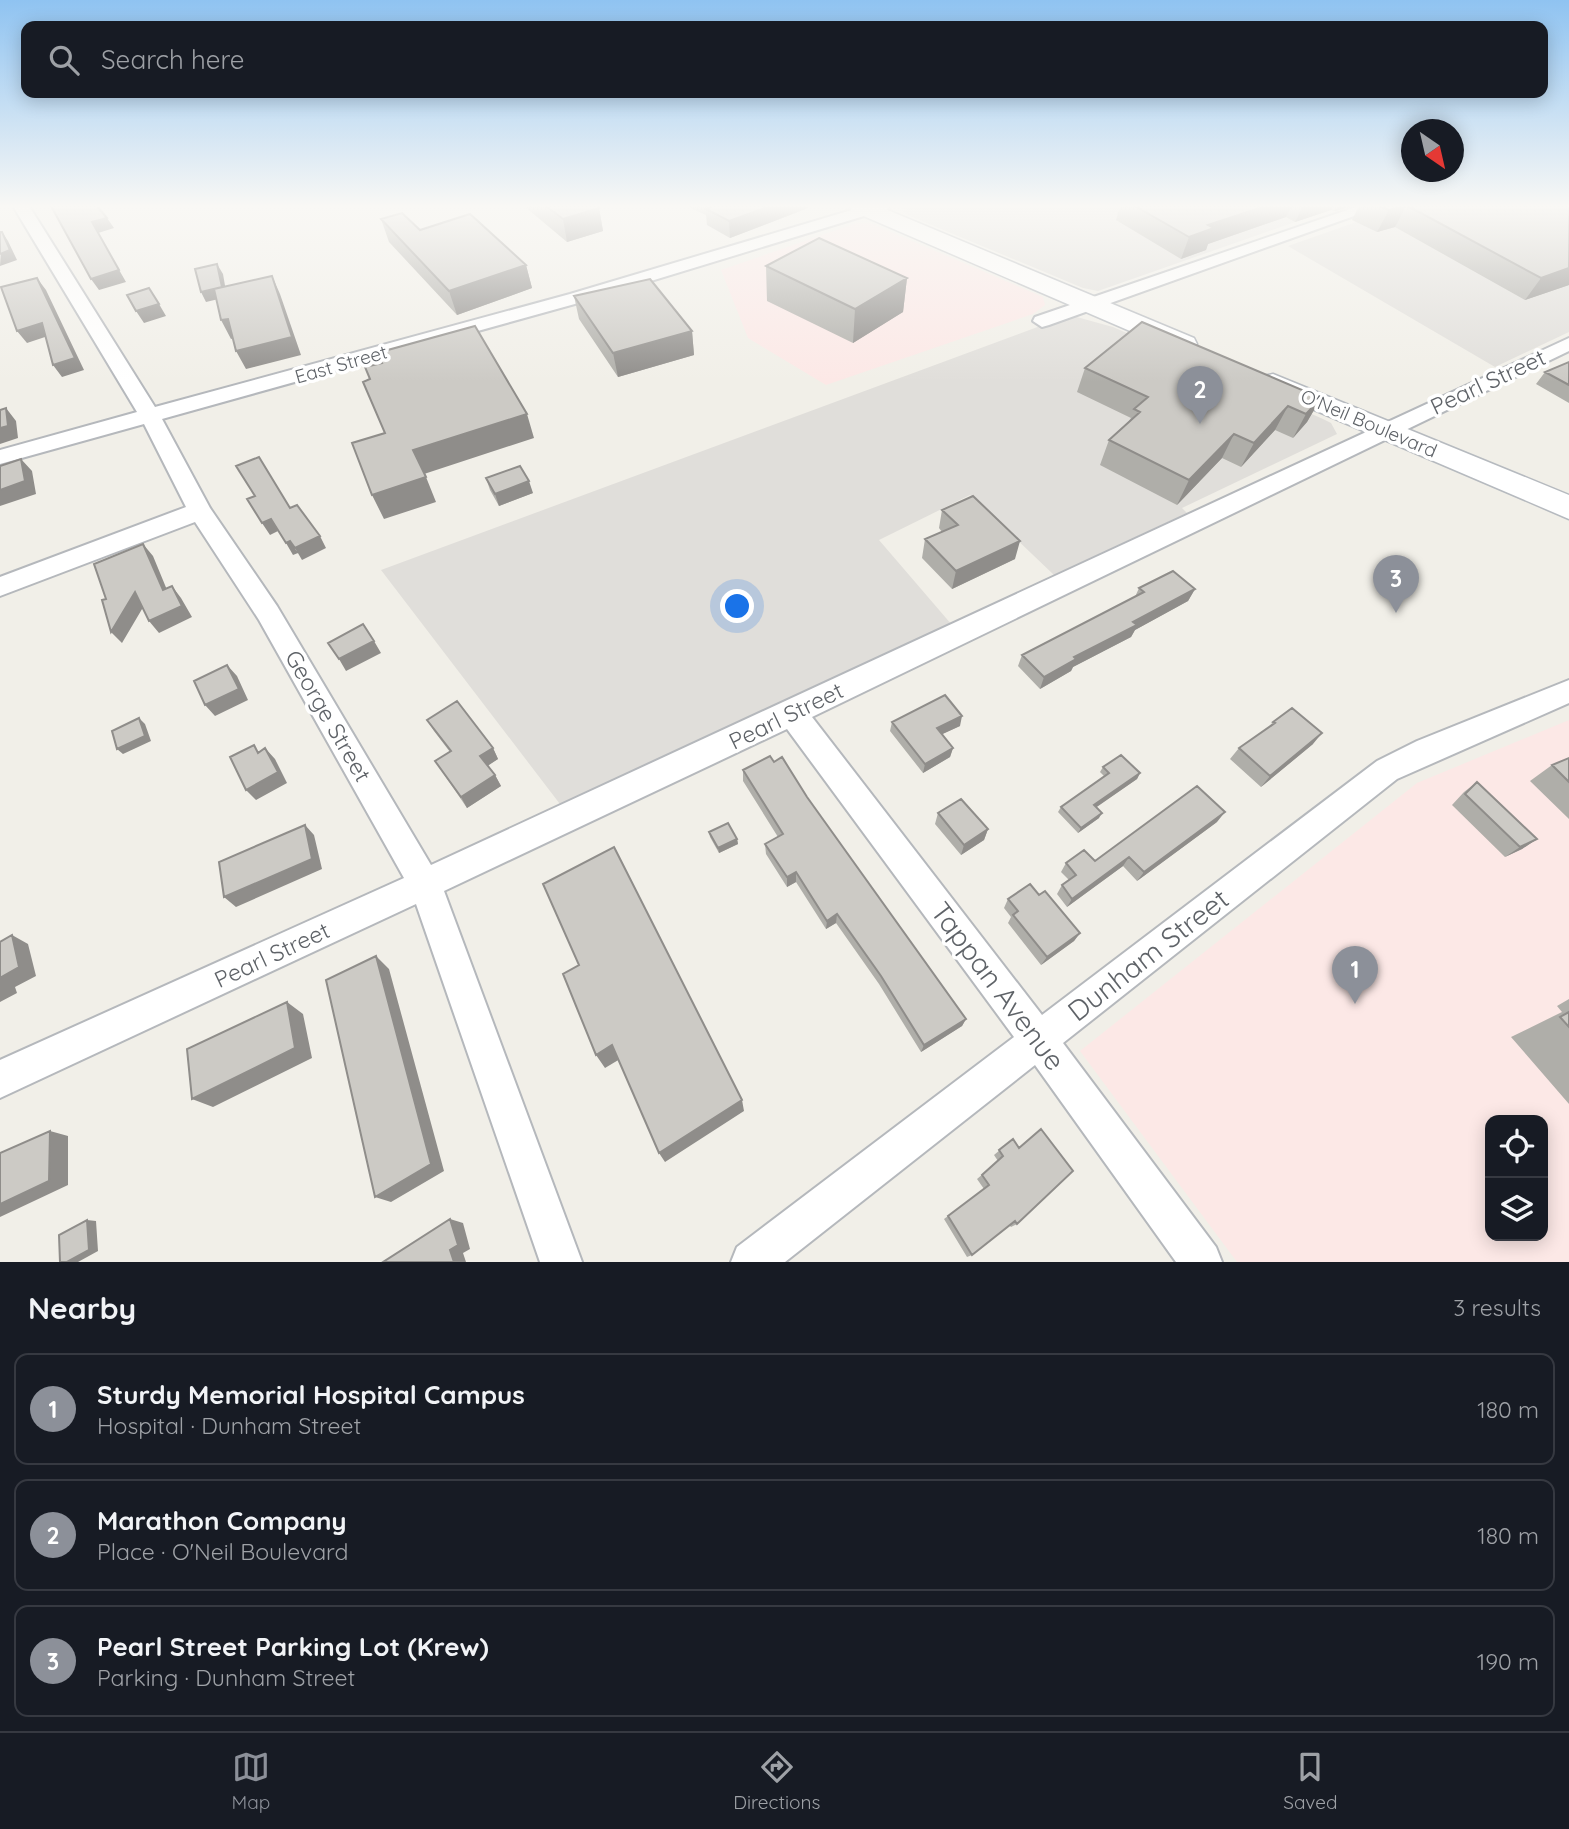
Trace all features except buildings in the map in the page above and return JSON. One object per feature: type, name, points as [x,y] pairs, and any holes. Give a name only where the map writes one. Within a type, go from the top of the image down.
[{"type":"main road","points":[[1001,265],[1209,355]]},
{"type":"main road","name":"O'Neil Boulevard","points":[[1247,371],[1569,508]]},
{"type":"street","name":"George Street","points":[[57,265],[150,416],[200,511],[275,625],[425,885],[561,1262]]},
{"type":"street","name":"East Street","points":[[0,457],[576,298],[683,265]]},
{"type":"street","points":[[1042,321],[1203,265]]},
{"type":"street","name":"Pearl Street","points":[[0,1079],[425,885],[1569,344]]},
{"type":"street","points":[[0,587],[200,511]]},
{"type":"street","name":"Dunham Street","points":[[752,1262],[1387,771],[1427,750],[1569,691]]},
{"type":"street","name":"Tappan Avenue","points":[[792,713],[1039,1040],[1201,1262]]},
{"type":"shaded area","points":[[736,265],[968,265],[1043,297],[1045,305],[1033,314],[826,385],[748,338],[721,270]]},
{"type":"shaded area","points":[[1027,265],[1173,265],[1098,291],[1083,288]]},
{"type":"shaded area","points":[[1320,265],[1569,265],[1569,332],[1495,367]]},
{"type":"shaded area","points":[[1073,316],[1113,327],[1323,419],[1331,423],[1337,434],[1182,508],[1187,513],[1054,575],[970,495],[879,540],[952,625],[563,808],[381,570],[1059,319]]},
{"type":"shaded area","points":[[1569,720],[1569,1262],[1237,1262],[1080,1051],[1417,783]]},
{"type":"place","name":"Marathon Company","points":[[1200,424]]},
{"type":"place","name":"Pearl Street Parking Lot (Krew)","points":[[1396,613]]},
{"type":"place","name":"Sturdy Memorial Hospital Campus","points":[[1355,1004]]}]
